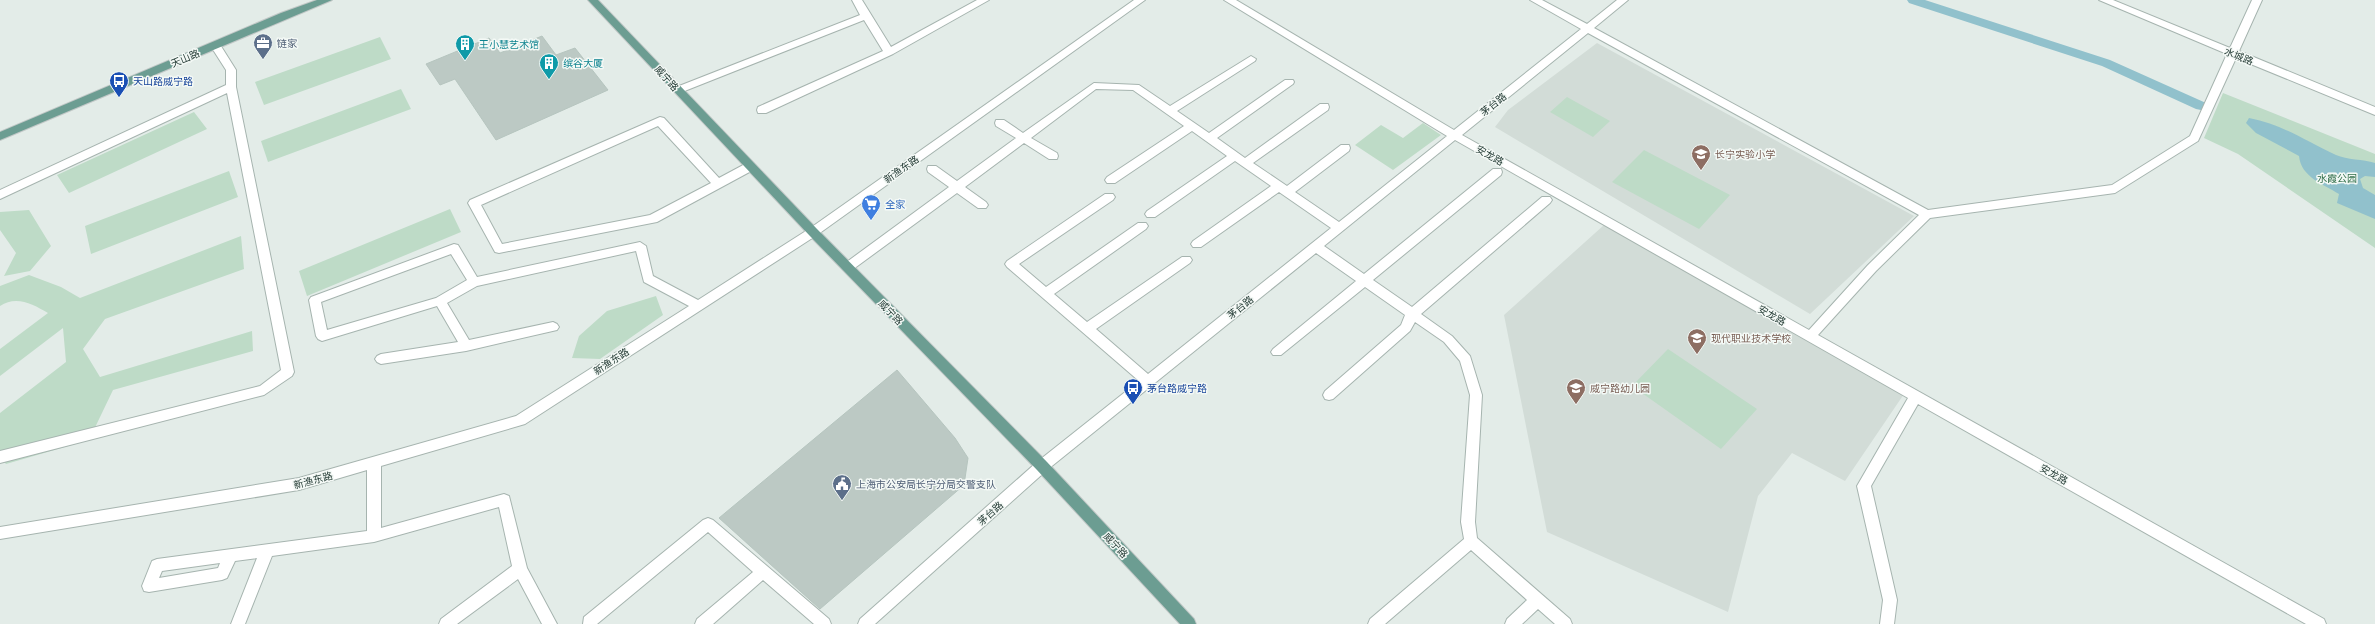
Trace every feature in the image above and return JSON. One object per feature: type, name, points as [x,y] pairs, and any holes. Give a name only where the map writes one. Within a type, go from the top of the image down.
[{"type":"main road","name":"天山路","points":[[0,136],[284,15],[327,0]]},
{"type":"main road","name":"威宁路","points":[[593,0],[813,232],[1042,466],[1189,624]]},
{"type":"street","points":[[857,0],[889,52]]},
{"type":"street","points":[[762,110],[889,52],[984,0]]},
{"type":"street","name":"新渔东路","points":[[0,533],[299,484],[520,420],[813,232],[1140,0]]},
{"type":"street","name":"安龙路","points":[[1229,0],[1454,135],[2319,624]]},
{"type":"street","points":[[1535,0],[1586,30],[1927,214],[2115,189],[2194,138],[2234,54],[2257,0]]},
{"type":"street","name":"茅台路","points":[[865,624],[1042,466],[1338,227],[1624,0]]},
{"type":"street","name":"水城路","points":[[2104,0],[2375,111]]},
{"type":"street","points":[[678,90],[866,16]]},
{"type":"street","points":[[0,457],[264,390],[288,372],[231,87],[231,70],[215,45]]},
{"type":"street","points":[[1170,111],[1251,59]]},
{"type":"street","points":[[1209,138],[1289,82]]},
{"type":"street","points":[[848,267],[1094,86],[1135,87],[1338,227]]},
{"type":"street","points":[[0,195],[231,87]]},
{"type":"street","points":[[1245,163],[1324,107]]},
{"type":"street","points":[[718,184],[660,121],[474,203],[499,249],[653,219],[718,184],[751,166]]},
{"type":"street","points":[[1000,123],[1053,156]]},
{"type":"street","points":[[1111,180],[1192,126]]},
{"type":"street","points":[[1197,244],[1345,148]]},
{"type":"street","points":[[1151,214],[1235,156]]},
{"type":"street","points":[[932,169],[982,205]]},
{"type":"street","points":[[1277,352],[1497,172]]},
{"type":"street","points":[[1109,197],[1011,264],[1148,380]]},
{"type":"street","points":[[1329,395],[1406,328],[1412,314],[1546,200]]},
{"type":"street","points":[[1810,336],[1872,268],[1927,214]]},
{"type":"street","points":[[1046,293],[1142,226]]},
{"type":"street","points":[[474,282],[454,248],[315,300],[322,336],[440,301],[474,282],[640,246],[648,279],[698,305]]},
{"type":"street","points":[[1315,246],[1448,339],[1466,359],[1476,395],[1468,522],[1471,541],[1565,624]]},
{"type":"street","points":[[1087,329],[1186,260]]},
{"type":"street","points":[[440,301],[466,346]]},
{"type":"street","points":[[381,359],[466,346],[553,327]]},
{"type":"street","points":[[1887,624],[1890,600],[1864,486],[1916,396]]},
{"type":"street","points":[[374,462],[374,536]]},
{"type":"street","points":[[231,555],[222,574],[149,586],[157,565],[267,550],[374,536],[504,500],[520,569],[550,624]]},
{"type":"street","points":[[589,622],[708,524],[824,624]]},
{"type":"street","points":[[1375,624],[1471,541]]},
{"type":"street","points":[[238,624],[267,550]]},
{"type":"street","points":[[446,624],[520,569]]},
{"type":"street","points":[[702,624],[763,572]]},
{"type":"street","points":[[1512,624],[1537,600]]},
{"type":"shaded area","name":"长宁实验小学","points":[[1597,43],[1914,216],[1810,314],[1495,127],[1508,110]]},
{"type":"shaded area","points":[[1604,225],[1904,394],[1845,481],[1792,453],[1758,496],[1728,612],[1547,532],[1504,315]]},
{"type":"green space","points":[[380,37],[391,59],[264,105],[255,82]]},
{"type":"green space","points":[[401,89],[411,109],[268,162],[261,141]]},
{"type":"green space","name":"水霞公园","points":[[2223,93],[2375,154],[2375,248],[2238,154],[2204,138]]},
{"type":"green space","points":[[1567,97],[1610,121],[1593,137],[1550,112]]},
{"type":"green space","points":[[194,112],[207,129],[69,193],[57,175]]},
{"type":"green space","points":[[1423,123],[1441,135],[1393,170],[1355,145],[1381,125],[1403,138]]},
{"type":"green space","points":[[1644,150],[1730,195],[1699,229],[1612,182]]},
{"type":"green space","points":[[229,171],[238,197],[91,254],[85,226]]},
{"type":"green space","points":[[450,209],[461,232],[307,296],[299,271]]},
{"type":"green space","points":[[29,210],[51,246],[30,271],[4,276],[16,253],[0,230],[0,212]]},
{"type":"green space","points":[[241,236],[244,269],[105,319],[83,349],[100,377],[252,331],[253,351],[113,390],[89,440],[6,464],[0,457],[0,413],[66,362],[63,328],[0,376],[0,349],[48,313],[30,304],[18,301],[12,301],[0,306],[0,286],[29,275],[61,287],[80,298]]},
{"type":"green space","points":[[656,296],[663,315],[600,359],[572,358],[579,336],[607,311]]},
{"type":"green space","points":[[1668,349],[1757,409],[1721,449],[1632,386]]},
{"type":"water","points":[[2249,118],[2284,129],[2340,157],[2375,163],[2375,177],[2365,176],[2360,179],[2363,188],[2375,195],[2375,219],[2337,203],[2339,194],[2308,175],[2299,156],[2256,133],[2246,123]]},
{"type":"building","name":"缤谷大厦","points":[[542,36],[556,55],[575,48],[608,90],[496,140],[455,79],[440,85],[426,64],[489,38],[500,53]]},
{"type":"building","name":"上海市公安局长宁分局交警支队","points":[[897,370],[955,438],[968,458],[964,485],[820,609],[719,518]]},
{"type":"waterway","points":[[1913,0],[2106,63],[2201,106]]},
{"type":"place","name":"链家","points":[[263,60]]},
{"type":"place","name":"王小慧艺术馆","points":[[465,61]]},
{"type":"place","name":"缤谷大厦","points":[[549,80]]},
{"type":"place","name":"天山路威宁路","points":[[119,98]]},
{"type":"place","name":"长宁实验小学","points":[[1701,171]]},
{"type":"place","name":"全家","points":[[871,221]]},
{"type":"place","name":"现代职业技术学校","points":[[1697,355]]},
{"type":"place","name":"茅台路威宁路","points":[[1133,405]]},
{"type":"place","name":"威宁路幼儿园","points":[[1576,405]]},
{"type":"place","name":"上海市公安局长宁分局交警支队","points":[[842,501]]}]
